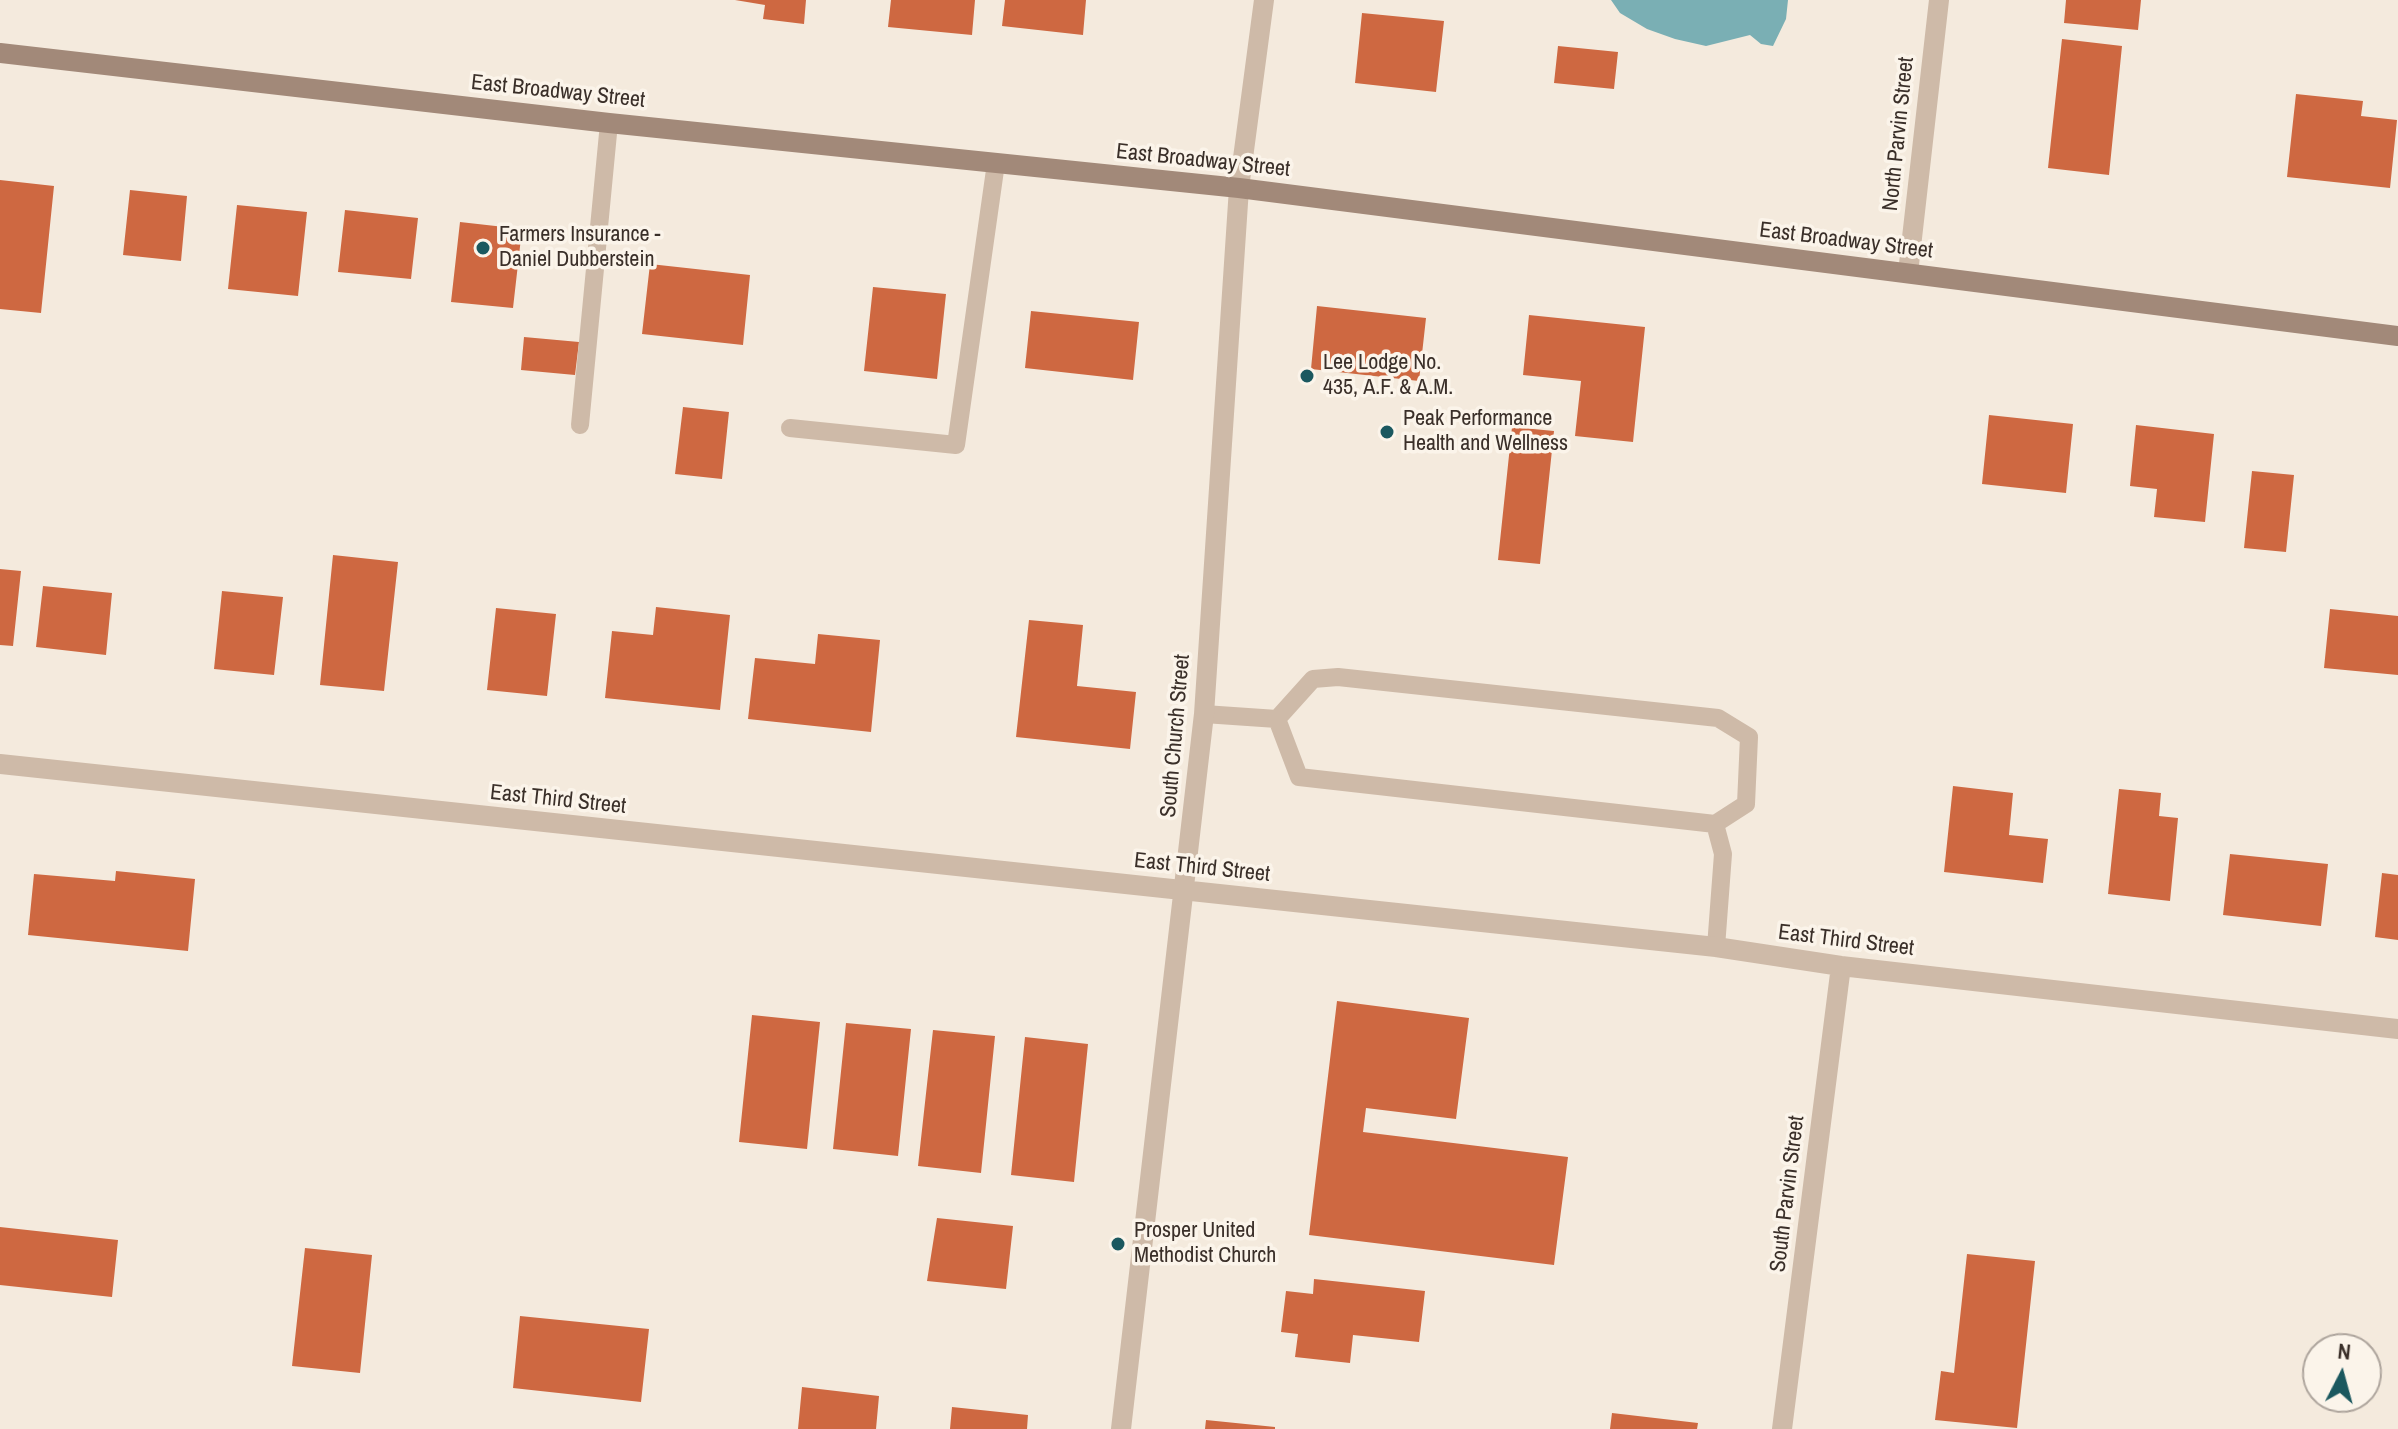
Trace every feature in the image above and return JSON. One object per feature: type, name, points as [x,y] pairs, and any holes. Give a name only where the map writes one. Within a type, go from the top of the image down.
[{"type":"street","name":"South Church Street","points":[[1121,1429],[1204,714],[1239,188],[1264,0]]},
{"type":"street","name":"North Parvin Street","points":[[1908,273],[1939,0]]},
{"type":"street","name":"East Broadway Street","points":[[0,53],[609,123],[1239,188],[2398,336]]},
{"type":"street","name":"East Third Street","points":[[0,764],[1716,947],[1841,966],[2398,1029]]},
{"type":"street","name":"South Parvin Street","points":[[1782,1429],[1841,966]]},
{"type":"lane","points":[[580,425],[609,123]]},
{"type":"lane","points":[[790,428],[956,445],[996,163]]},
{"type":"lane","points":[[1338,677],[1718,718],[1749,737],[1746,804],[1715,824],[1299,777],[1277,719],[1313,679],[1338,677]]},
{"type":"lane","points":[[1204,714],[1277,719]]},
{"type":"lane","points":[[1715,824],[1723,854],[1716,947]]},
{"type":"water","points":[[1611,0],[1788,0],[1786,19],[1773,46],[1761,44],[1750,35],[1706,46],[1647,29],[1620,13]]},
{"type":"building","points":[[735,0],[806,0],[804,24],[763,19],[765,5]]},
{"type":"building","points":[[891,0],[975,0],[972,35],[888,27]]},
{"type":"building","points":[[1005,0],[1086,0],[1083,35],[1002,26]]},
{"type":"building","points":[[2066,0],[2141,0],[2138,30],[2064,23]]},
{"type":"building","points":[[1362,13],[1444,21],[1436,92],[1355,83]]},
{"type":"building","points":[[2062,39],[2122,46],[2109,175],[2048,168]]},
{"type":"building","points":[[1558,46],[1618,52],[1614,89],[1554,83]]},
{"type":"building","points":[[2296,94],[2363,101],[2361,116],[2397,120],[2390,188],[2287,177]]},
{"type":"building","points":[[0,180],[54,186],[41,313],[0,309]]},
{"type":"building","points":[[130,190],[187,196],[181,261],[123,255]]},
{"type":"building","points":[[237,205],[307,212],[298,296],[228,289]]},
{"type":"building","points":[[345,210],[418,218],[411,279],[338,272]]},
{"type":"building","points":[[460,222],[522,229],[513,308],[451,302]]},
{"type":"building","points":[[650,264],[750,275],[743,345],[642,334]]},
{"type":"building","points":[[873,287],[946,294],[937,379],[864,371]]},
{"type":"building","points":[[1317,306],[1426,318],[1419,381],[1311,369]]},
{"type":"building","points":[[1031,311],[1139,322],[1133,380],[1025,368]]},
{"type":"building","points":[[1529,315],[1645,327],[1633,442],[1575,436],[1581,381],[1523,375]]},
{"type":"building","points":[[524,337],[579,342],[575,375],[521,370]]},
{"type":"building","points":[[683,407],[729,412],[722,479],[675,474]]},
{"type":"building","points":[[1989,415],[2073,424],[2066,493],[1982,484]]},
{"type":"building","points":[[2136,425],[2214,434],[2205,522],[2154,517],[2157,489],[2130,486]]},
{"type":"building","points":[[1512,427],[1554,431],[1540,564],[1498,560]]},
{"type":"building","points":[[2252,471],[2294,475],[2286,552],[2244,548]]},
{"type":"building","points":[[333,555],[398,562],[384,691],[320,685]]},
{"type":"building","points":[[0,569],[21,571],[13,646],[0,645]]},
{"type":"building","points":[[43,586],[112,593],[106,655],[36,647]]},
{"type":"building","points":[[222,591],[283,597],[274,675],[214,669]]},
{"type":"building","points":[[656,607],[730,615],[720,710],[605,698],[612,631],[653,635]]},
{"type":"building","points":[[496,608],[556,614],[547,696],[487,690]]},
{"type":"building","points":[[2330,609],[2398,616],[2398,675],[2324,668]]},
{"type":"building","points":[[1029,620],[1083,625],[1077,686],[1136,692],[1130,749],[1016,737]]},
{"type":"building","points":[[818,634],[880,640],[871,732],[748,719],[755,658],[815,664]]},
{"type":"building","points":[[1953,786],[2013,793],[2009,835],[2048,839],[2043,883],[1944,872]]},
{"type":"building","points":[[2119,789],[2161,793],[2159,816],[2178,818],[2170,901],[2108,894]]},
{"type":"building","points":[[2230,854],[2328,864],[2321,926],[2223,915]]},
{"type":"building","points":[[116,871],[195,879],[188,951],[28,935],[34,874],[115,881]]},
{"type":"building","points":[[2382,873],[2398,875],[2398,940],[2375,937]]},
{"type":"building","points":[[1337,1001],[1469,1018],[1456,1119],[1366,1108],[1363,1132],[1568,1157],[1554,1265],[1309,1235]]},
{"type":"building","points":[[752,1015],[820,1022],[807,1149],[739,1142]]},
{"type":"building","points":[[846,1023],[911,1029],[898,1156],[833,1149]]},
{"type":"building","points":[[933,1030],[995,1036],[981,1173],[918,1166]]},
{"type":"building","points":[[1025,1037],[1088,1044],[1074,1182],[1011,1175]]},
{"type":"building","points":[[937,1218],[1013,1226],[1006,1289],[927,1281]]},
{"type":"building","points":[[0,1227],[118,1240],[112,1297],[0,1285]]},
{"type":"building","points":[[305,1248],[372,1255],[360,1373],[292,1366]]},
{"type":"building","points":[[1967,1254],[2035,1261],[2017,1428],[1935,1420],[1941,1371],[1954,1373]]},
{"type":"building","points":[[1314,1279],[1425,1291],[1419,1342],[1353,1335],[1350,1363],[1295,1357],[1298,1334],[1281,1332],[1286,1291],[1313,1294]]},
{"type":"building","points":[[520,1316],[649,1329],[641,1402],[513,1388]]},
{"type":"building","points":[[802,1387],[879,1396],[876,1429],[798,1429]]},
{"type":"building","points":[[952,1407],[1028,1415],[1027,1429],[950,1429]]},
{"type":"building","points":[[1612,1413],[1698,1423],[1697,1429],[1610,1429]]},
{"type":"building","points":[[1206,1420],[1275,1427],[1275,1429],[1205,1429]]},
{"type":"place","name":"Farmers Insurance - Daniel Dubberstein","points":[[483,248]]},
{"type":"place","name":"Lee Lodge No. 435, A.F. & A.M.","points":[[1307,376]]},
{"type":"place","name":"Peak Performance Health and Wellness","points":[[1387,432]]},
{"type":"place","name":"Prosper United Methodist Church","points":[[1118,1244]]}]
